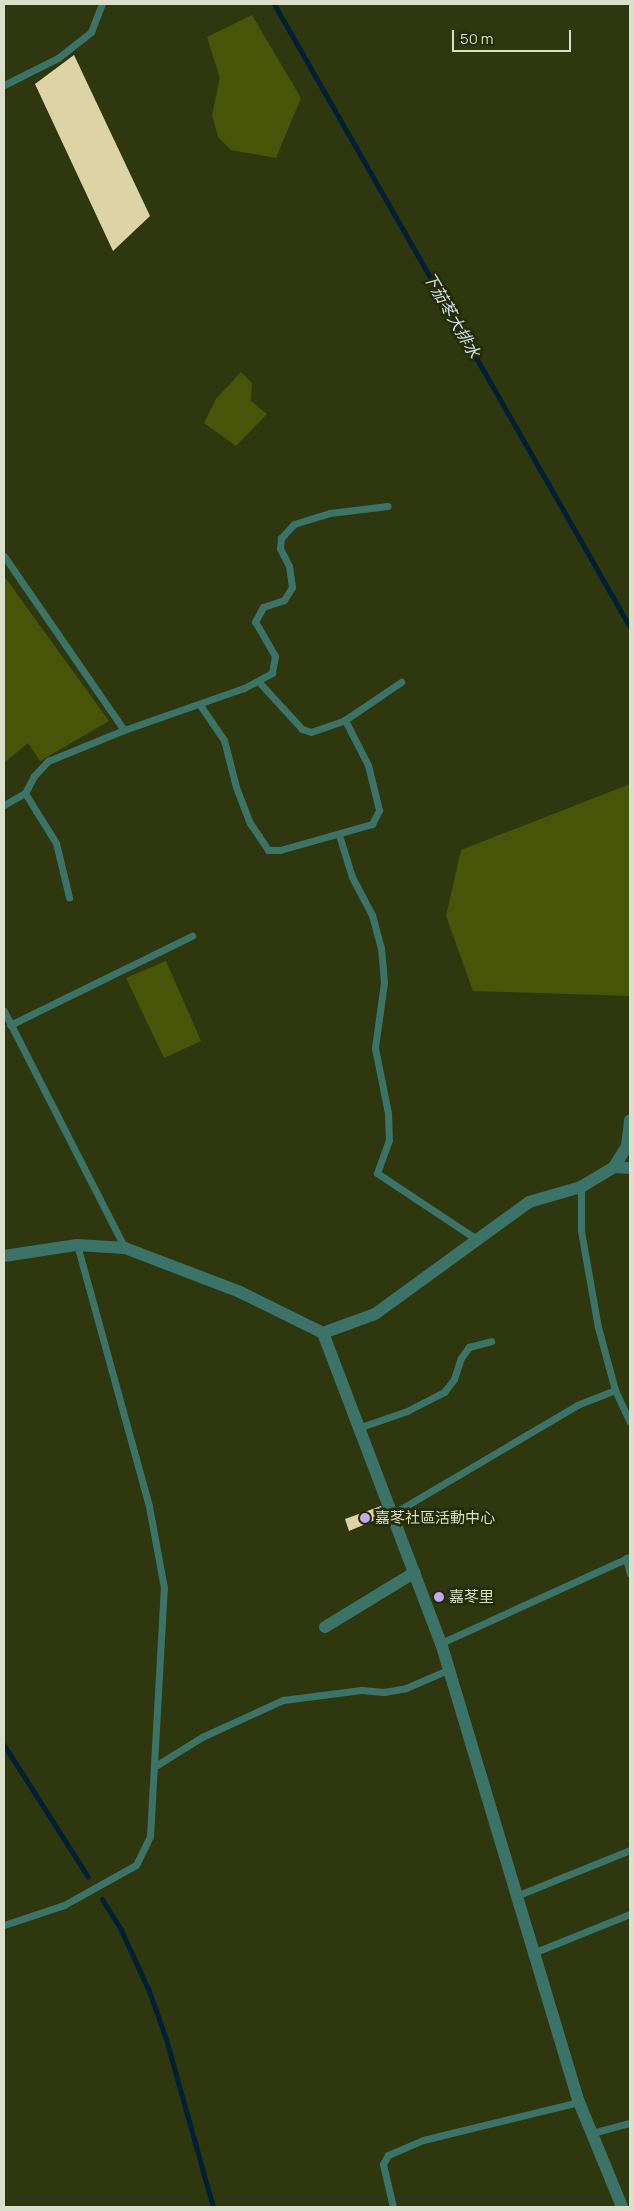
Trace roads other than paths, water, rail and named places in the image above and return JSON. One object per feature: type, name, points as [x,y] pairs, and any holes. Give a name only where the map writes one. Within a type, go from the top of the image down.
[{"type":"street","points":[[323,1333],[376,1314],[529,1202],[581,1187],[614,1167],[627,1146],[630,1120]]},
{"type":"street","points":[[614,1167],[630,1168]]},
{"type":"street","points":[[4,1256],[77,1245],[125,1248],[240,1292],[323,1333],[357,1428],[394,1513],[442,1643],[579,2102],[622,2207]]},
{"type":"street","points":[[325,1627],[416,1572]]},
{"type":"lane","points":[[4,85],[58,58],[91,32],[102,4]]},
{"type":"lane","points":[[4,805],[25,793],[34,776],[48,761],[124,730],[200,706],[272,673],[275,656],[255,622],[263,607],[284,600],[292,587],[289,566],[280,548],[281,538],[294,524],[330,513],[388,506]]},
{"type":"lane","points":[[4,556],[124,730]]},
{"type":"lane","points":[[258,681],[302,728],[311,732],[345,720],[401,682]]},
{"type":"lane","points":[[200,706],[224,740],[236,787],[250,822],[268,850],[339,835],[372,824],[379,810],[368,765],[345,720]]},
{"type":"lane","points":[[25,793],[56,843],[69,897]]},
{"type":"lane","points":[[339,835],[352,877],[372,914],[381,948],[384,982],[375,1048],[388,1113],[389,1140],[377,1174],[478,1240]]},
{"type":"lane","points":[[10,1025],[192,936]]},
{"type":"lane","points":[[4,1011],[125,1248]]},
{"type":"lane","points":[[581,1187],[582,1231],[598,1327],[615,1390],[630,1422]]},
{"type":"lane","points":[[4,1925],[64,1905],[136,1865],[150,1836],[157,1765],[164,1588],[149,1506],[77,1245]]},
{"type":"lane","points":[[357,1428],[407,1411],[444,1392],[454,1380],[461,1358],[470,1348],[491,1342]]},
{"type":"lane","points":[[394,1513],[577,1405],[615,1390]]},
{"type":"lane","points":[[442,1643],[628,1557],[630,1574]]},
{"type":"lane","points":[[157,1765],[202,1737],[283,1700],[361,1690],[384,1692],[406,1688],[450,1669]]},
{"type":"lane","points":[[516,1896],[630,1850]]},
{"type":"lane","points":[[534,1953],[630,1914]]},
{"type":"lane","points":[[393,2207],[383,2164],[388,2155],[423,2140],[579,2102]]},
{"type":"lane","points":[[592,2133],[630,2123]]},
{"type":"waterway","name":"下茄苳大排水","points":[[274,4],[630,627]]},
{"type":"waterway","points":[[4,1745],[88,1877]]},
{"type":"waterway","points":[[102,1899],[121,1930],[149,1991],[166,2039],[213,2207]]},
{"type":"place","name":"嘉苳社區活動中心","points":[[365,1518]]},
{"type":"place","name":"嘉苳里","points":[[439,1597]]}]
